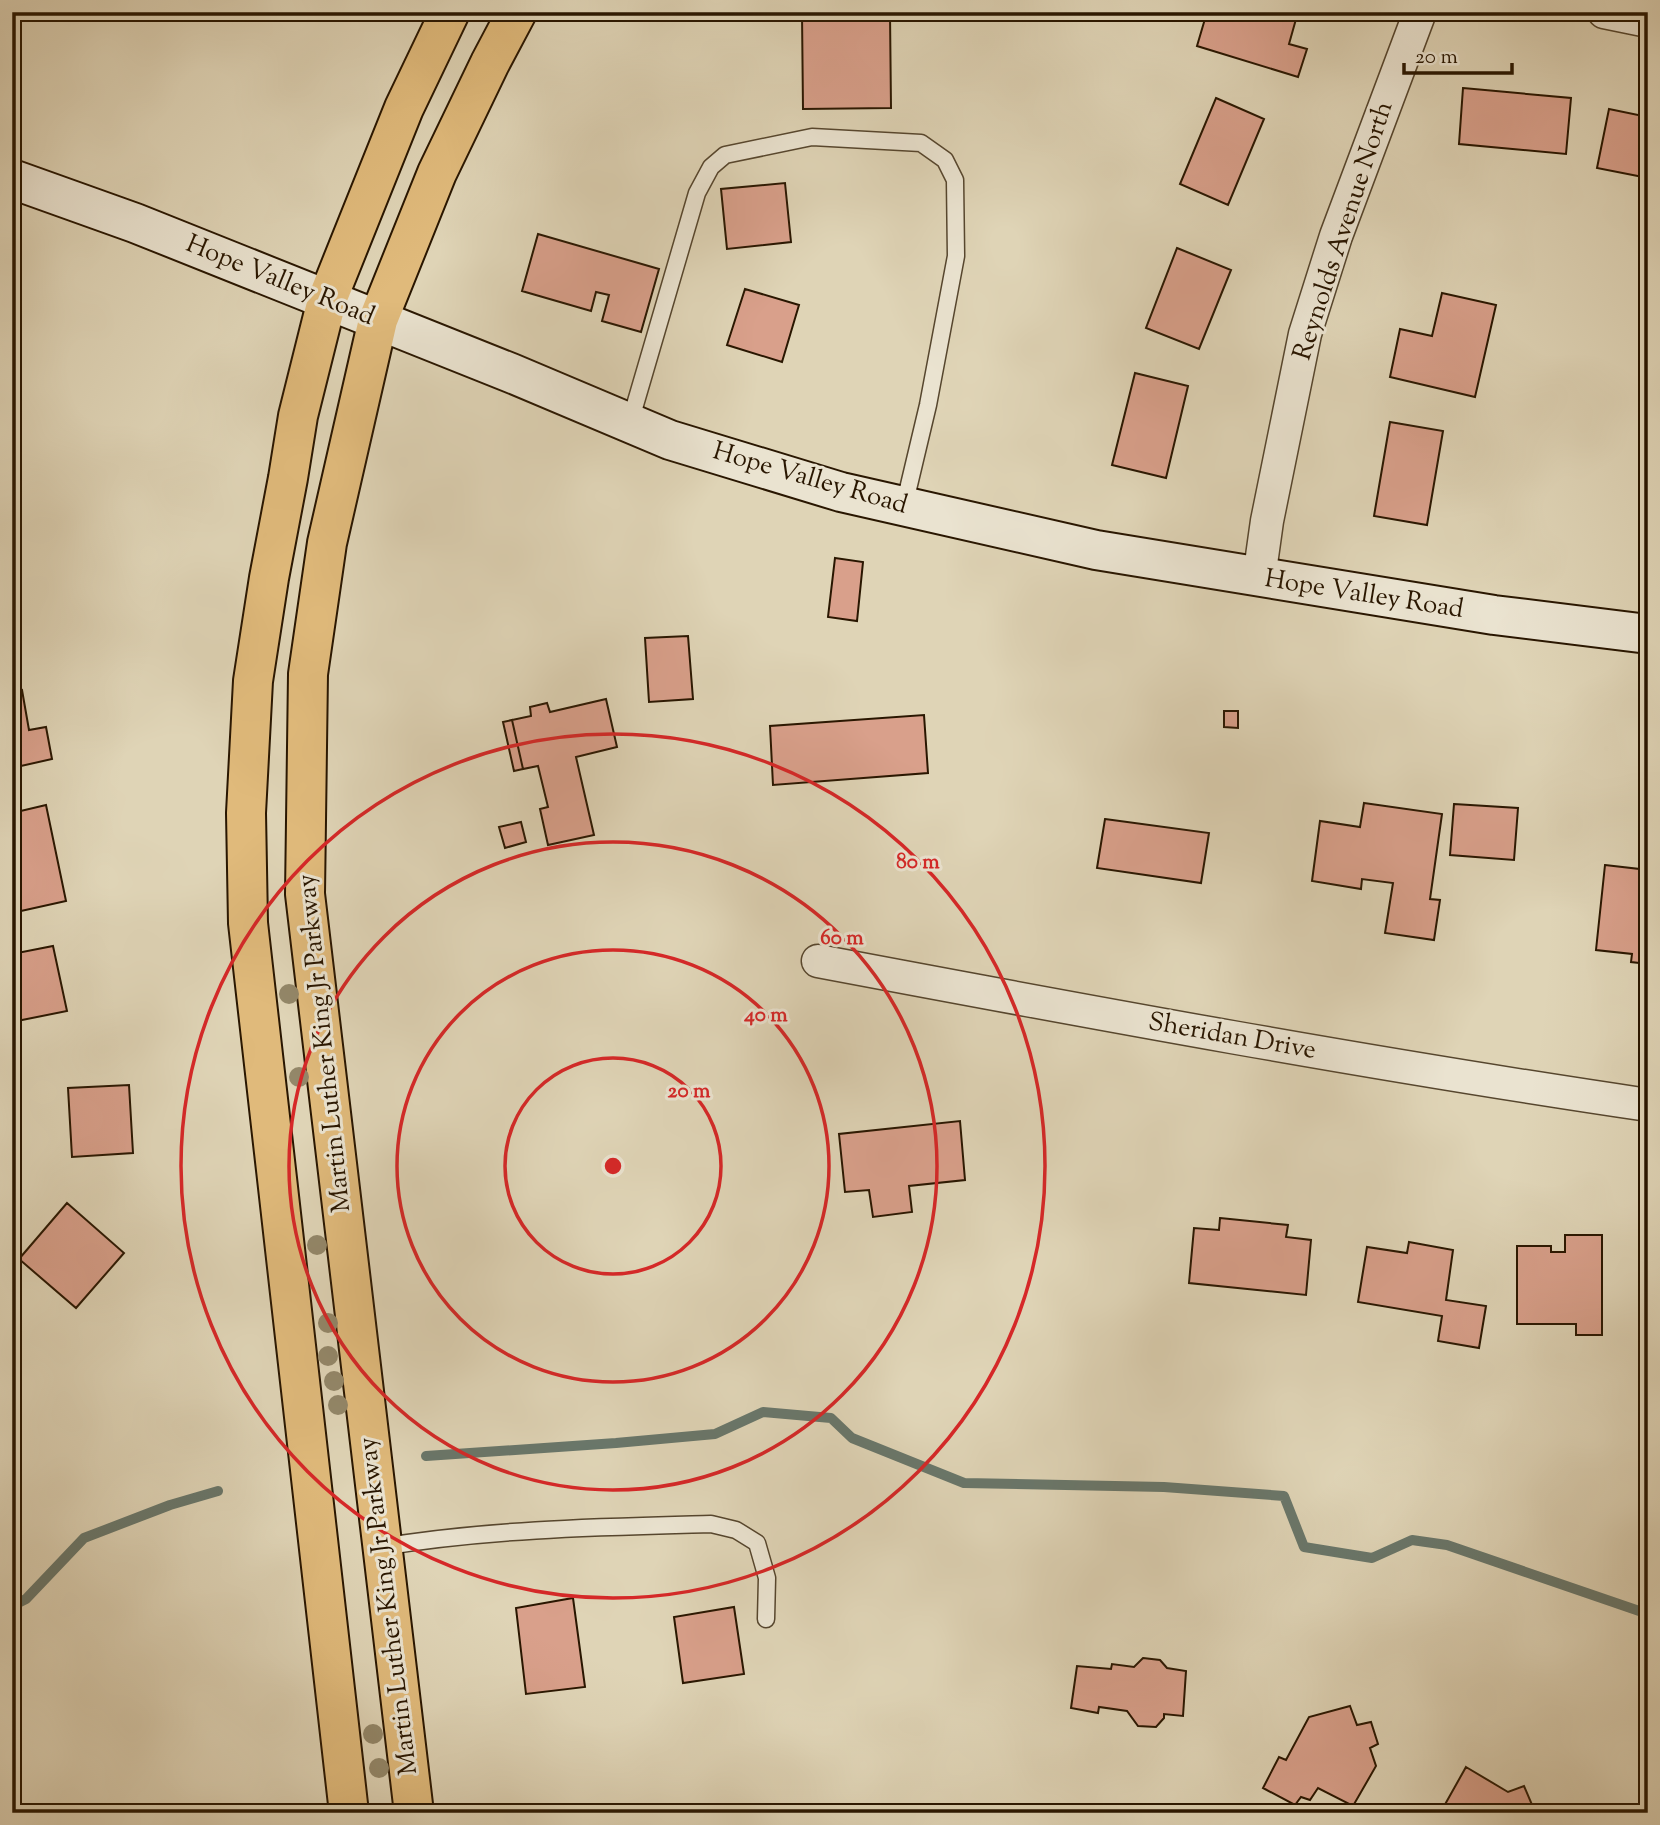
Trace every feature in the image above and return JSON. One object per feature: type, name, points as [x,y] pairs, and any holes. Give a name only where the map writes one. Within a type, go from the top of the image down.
[{"type":"main road","points":[[349,1813],[248,923],[246,813],[253,681],[298,416],[327,300],[404,108],[450,12]]},
{"type":"main road","name":"Martin Luther King Jr Parkway","points":[[414,1813],[305,894],[308,674],[327,543],[378,320],[437,173],[489,63],[517,12]]},
{"type":"main road","name":"Hope Valley Road","points":[[12,179],[135,223],[511,373],[670,440],[841,492],[1096,550],[1494,615],[1648,634]]},
{"type":"street","name":"Reynolds Avenue North","points":[[1259,578],[1267,522],[1305,334],[1336,236],[1420,12]]},
{"type":"street","points":[[1604,12],[1648,21]]},
{"type":"street","name":"Sheridan Drive","points":[[818,961],[1198,1032],[1648,1105]]},
{"type":"lane","points":[[630,422],[697,193],[711,167],[725,155],[812,137],[921,143],[945,160],[955,180],[956,256],[928,405],[904,506]]},
{"type":"lane","points":[[382,1547],[513,1531],[710,1524],[736,1530],[757,1543],[767,1578],[766,1619]]},
{"type":"building","points":[[1207,12],[1226,12],[1237,16],[1238,12],[1298,12],[1289,44],[1307,49],[1298,77],[1197,46]]},
{"type":"building","points":[[802,14],[890,14],[891,108],[803,109]]},
{"type":"building","points":[[1463,88],[1571,98],[1566,154],[1459,144]]},
{"type":"building","points":[[1216,98],[1264,119],[1228,205],[1180,184]]},
{"type":"building","points":[[1609,109],[1648,117],[1648,178],[1597,168]]},
{"type":"building","points":[[785,183],[791,242],[727,249],[721,189]]},
{"type":"building","points":[[538,234],[659,269],[641,332],[602,321],[609,295],[596,292],[591,311],[522,291]]},
{"type":"building","points":[[1177,248],[1231,270],[1199,349],[1146,328]]},
{"type":"building","points":[[745,289],[799,305],[782,362],[727,345]]},
{"type":"building","points":[[1442,293],[1496,305],[1475,397],[1390,377],[1400,329],[1432,336]]},
{"type":"building","points":[[1135,373],[1188,386],[1166,478],[1112,465]]},
{"type":"building","points":[[1390,422],[1443,431],[1427,525],[1374,516]]},
{"type":"building","points":[[835,558],[863,562],[857,621],[828,617]]},
{"type":"building","points":[[688,636],[693,699],[649,702],[645,638]]},
{"type":"building","points":[[22,690],[29,730],[46,727],[52,759],[12,768],[12,692]]},
{"type":"building","points":[[606,699],[617,747],[576,757],[594,835],[548,845],[540,809],[548,807],[538,766],[523,769],[512,720],[531,716],[530,707],[547,703],[550,712]]},
{"type":"building","points":[[1224,711],[1238,711],[1238,728],[1224,727]]},
{"type":"building","points":[[924,715],[928,773],[773,785],[770,726]]},
{"type":"building","points":[[512,720],[523,769],[514,771],[503,722]]},
{"type":"building","points":[[1364,803],[1442,814],[1430,899],[1440,900],[1434,940],[1385,933],[1393,883],[1362,879],[1361,889],[1312,881],[1320,821],[1360,827]]},
{"type":"building","points":[[1454,804],[1518,808],[1514,860],[1450,855]]},
{"type":"building","points":[[46,805],[66,901],[12,913],[12,813]]},
{"type":"building","points":[[1105,819],[1209,833],[1201,883],[1097,868]]},
{"type":"building","points":[[521,822],[526,842],[505,848],[499,827]]},
{"type":"building","points":[[1605,865],[1648,870],[1648,964],[1631,962],[1632,954],[1596,950]]},
{"type":"building","points":[[53,946],[67,1011],[12,1022],[12,954]]},
{"type":"building","points":[[129,1085],[133,1153],[72,1157],[68,1088]]},
{"type":"building","points":[[960,1121],[965,1180],[909,1186],[912,1212],[873,1217],[869,1190],[845,1192],[839,1134]]},
{"type":"building","points":[[67,1203],[124,1253],[76,1308],[19,1259]]},
{"type":"building","points":[[1220,1218],[1288,1225],[1286,1237],[1311,1240],[1306,1295],[1189,1283],[1194,1228],[1219,1230]]},
{"type":"building","points":[[1565,1235],[1602,1235],[1602,1335],[1576,1335],[1576,1324],[1517,1324],[1517,1246],[1551,1246],[1551,1252],[1565,1252]]},
{"type":"building","points":[[1409,1242],[1453,1250],[1446,1300],[1486,1306],[1479,1348],[1438,1341],[1442,1316],[1358,1302],[1367,1247],[1407,1253]]},
{"type":"building","points":[[573,1598],[585,1687],[526,1694],[516,1608]]},
{"type":"building","points":[[734,1607],[744,1674],[683,1683],[674,1617]]},
{"type":"building","points":[[1143,1658],[1160,1660],[1167,1668],[1186,1671],[1183,1716],[1164,1714],[1156,1727],[1138,1726],[1127,1711],[1099,1707],[1098,1713],[1071,1708],[1077,1666],[1111,1669],[1112,1664],[1134,1667]]},
{"type":"building","points":[[1350,1706],[1357,1725],[1371,1722],[1378,1744],[1370,1748],[1376,1766],[1353,1806],[1318,1788],[1310,1800],[1301,1797],[1295,1805],[1263,1788],[1279,1757],[1286,1760],[1309,1717]]},
{"type":"building","points":[[1466,1767],[1508,1792],[1524,1786],[1533,1807],[1528,1810],[1529,1813],[1450,1813],[1443,1808]]},
{"type":"waterway","points":[[426,1456],[715,1434],[763,1412],[831,1418],[852,1438],[964,1483],[1164,1487],[1284,1496],[1304,1547],[1372,1558],[1412,1540],[1447,1545],[1648,1614]]},
{"type":"waterway","points":[[12,1606],[26,1599],[84,1538],[170,1505],[218,1491]]}]
